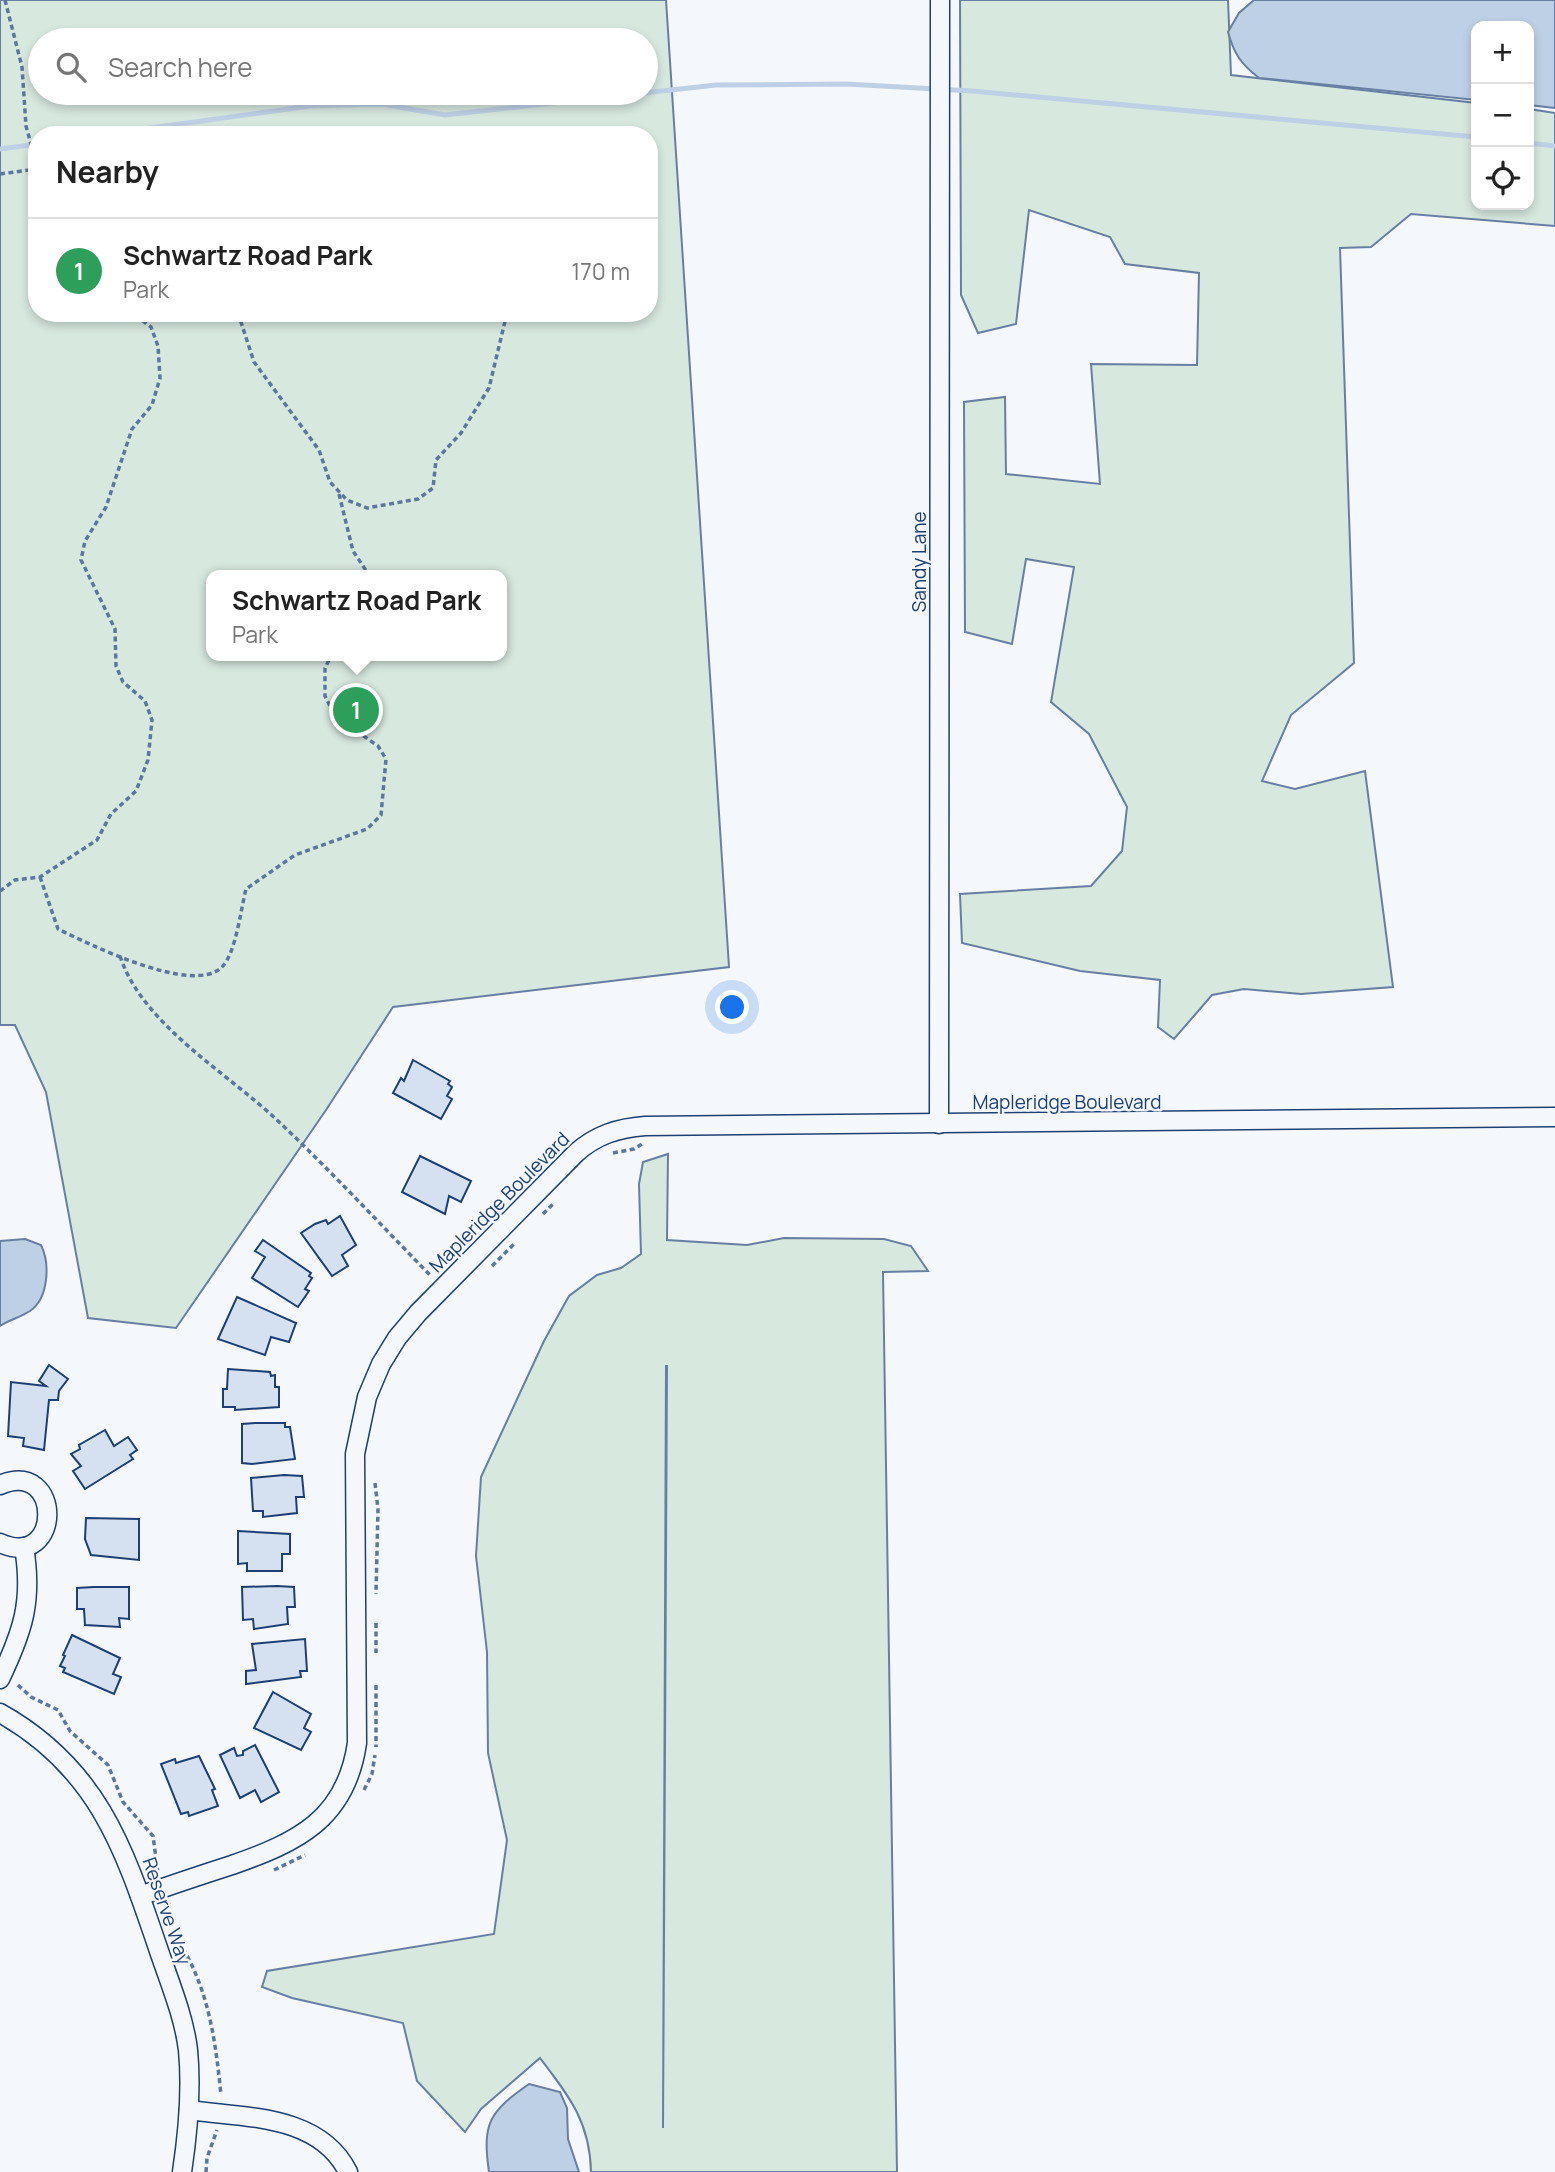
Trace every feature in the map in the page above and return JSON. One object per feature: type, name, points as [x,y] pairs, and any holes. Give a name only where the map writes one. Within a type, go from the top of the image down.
[{"type":"street","name":"Sandy Lane","points":[[939,1124],[940,0]]},
{"type":"street","name":"Mapleridge Boulevard","points":[[140,1896],[295,1840],[323,1818],[347,1782],[357,1743],[356,1440],[367,1397],[387,1352],[407,1326],[585,1145],[611,1131],[645,1126],[1555,1117]]},
{"type":"street","points":[[0,1485],[24,1482],[42,1494],[47,1504],[47,1526],[34,1543],[24,1547],[0,1544]]},
{"type":"street","points":[[0,1679],[18,1641],[26,1611],[28,1576],[24,1547]]},
{"type":"street","name":"Reserve Way","points":[[0,1713],[44,1742],[93,1796],[116,1834],[140,1896],[186,2038],[190,2070],[183,2172]]},
{"type":"street","points":[[189,2110],[288,2125],[310,2132],[328,2144],[348,2172]]},
{"type":"path","points":[[5,0],[26,90],[28,132]]},
{"type":"path","points":[[0,173],[28,168]]},
{"type":"path","points":[[0,891],[15,880],[40,877],[97,840],[111,814],[136,791],[148,760],[152,720],[145,701],[123,682],[116,666],[115,629],[81,560],[85,541],[106,507],[132,429],[152,405],[160,378],[158,346],[151,327],[144,322]]},
{"type":"path","points":[[241,322],[254,362],[319,450],[330,482],[347,500],[367,508],[418,499],[433,488],[436,460],[461,433],[489,388],[505,322]]},
{"type":"path","points":[[339,492],[353,551],[366,570]]},
{"type":"path","points":[[40,877],[58,929],[120,956],[180,976],[205,975],[222,967],[233,946],[246,889],[295,855],[367,830],[381,815],[386,759],[378,746],[335,716],[325,696],[326,668],[329,661]]},
{"type":"path","points":[[120,956],[127,979],[176,1035],[233,1079],[278,1121],[443,1288]]},
{"type":"path","points":[[608,1154],[639,1146],[645,1137],[645,1126]]},
{"type":"path","points":[[534,1222],[558,1199]]},
{"type":"path","points":[[490,1268],[519,1238]]},
{"type":"path","points":[[163,1888],[169,1898],[172,1931],[193,1965],[211,2014],[220,2115],[206,2172]]},
{"type":"shaded area","points":[[0,0],[666,0],[729,967],[393,1007],[326,1110],[176,1328],[88,1318],[46,1092],[15,1025],[0,1025]]},
{"type":"shaded area","points":[[960,0],[1228,0],[1231,75],[1471,102],[1471,210],[1534,210],[1534,110],[1555,113],[1555,226],[1411,214],[1371,247],[1340,248],[1354,663],[1291,715],[1262,781],[1295,789],[1365,771],[1393,987],[1301,994],[1244,989],[1212,995],[1174,1039],[1158,1027],[1160,980],[1080,971],[962,943],[960,894],[1091,886],[1122,851],[1127,807],[1089,734],[1051,702],[1074,567],[1026,559],[1012,644],[965,632],[964,402],[1005,397],[1006,474],[1100,484],[1091,364],[1197,365],[1199,273],[1125,264],[1110,237],[1029,210],[1016,324],[978,333],[961,295]]},
{"type":"shaded area","points":[[668,1154],[667,1240],[747,1245],[784,1238],[884,1239],[911,1246],[928,1271],[883,1272],[897,2172],[591,2172],[587,2138],[576,2110],[540,2058],[481,2109],[465,2132],[417,2081],[403,2023],[292,1998],[262,1987],[267,1971],[494,1934],[507,1840],[488,1753],[487,1652],[476,1556],[481,1477],[544,1341],[569,1296],[597,1275],[621,1268],[641,1254],[639,1184],[643,1162]],"holes":[[[666,1366],[667,1366],[663,2128]]]},
{"type":"water","points":[[1254,0],[1555,0],[1555,108],[1534,106],[1534,21],[1471,21],[1471,99],[1259,78],[1239,58],[1228,32],[1239,13]]},
{"type":"water","points":[[25,1239],[41,1245],[44,1252],[44,1289],[41,1298],[30,1311],[0,1326],[0,1241]]},
{"type":"water","points":[[529,2084],[560,2092],[567,2108],[568,2139],[579,2172],[489,2172],[487,2142],[491,2120],[505,2103]]},
{"type":"building","points":[[413,1060],[450,1081],[448,1084],[452,1087],[447,1096],[452,1099],[441,1119],[393,1093],[401,1078],[404,1081]]},
{"type":"building","points":[[420,1156],[471,1181],[461,1202],[449,1196],[445,1214],[402,1192]]},
{"type":"building","points":[[340,1216],[356,1245],[342,1255],[348,1266],[332,1276],[301,1233],[315,1224],[326,1220],[328,1224]]},
{"type":"building","points":[[263,1240],[311,1273],[309,1276],[312,1278],[305,1289],[309,1291],[298,1307],[252,1278],[265,1257],[255,1251]]},
{"type":"building","points":[[237,1297],[296,1323],[289,1342],[271,1337],[265,1355],[218,1339]]},
{"type":"building","points":[[49,1365],[68,1379],[59,1391],[58,1400],[49,1400],[44,1450],[23,1446],[24,1438],[8,1436],[11,1382],[46,1386],[39,1381]]},
{"type":"building","points":[[228,1369],[270,1372],[271,1376],[275,1375],[275,1387],[279,1387],[279,1407],[235,1410],[235,1407],[223,1407],[223,1389],[227,1389]]},
{"type":"building","points":[[285,1423],[285,1427],[290,1427],[295,1459],[242,1463],[242,1424]]},
{"type":"building","points":[[105,1430],[114,1446],[128,1437],[137,1450],[130,1455],[133,1459],[85,1489],[73,1471],[81,1466],[71,1454],[80,1449],[79,1445]]},
{"type":"building","points":[[302,1476],[304,1497],[296,1497],[297,1513],[263,1517],[263,1511],[253,1511],[251,1478]]},
{"type":"building","points":[[86,1518],[139,1519],[139,1560],[91,1555],[85,1539]]},
{"type":"building","points":[[238,1531],[290,1534],[290,1554],[282,1554],[282,1571],[247,1571],[247,1563],[238,1564]]},
{"type":"building","points":[[129,1587],[129,1619],[119,1618],[120,1627],[85,1625],[84,1609],[77,1609],[77,1588]]},
{"type":"building","points":[[242,1587],[294,1587],[295,1607],[287,1607],[288,1624],[254,1629],[253,1619],[243,1620]]},
{"type":"building","points":[[72,1635],[120,1658],[113,1674],[121,1677],[114,1694],[63,1672],[65,1668],[60,1666]]},
{"type":"building","points":[[305,1639],[307,1671],[300,1671],[301,1677],[246,1684],[246,1671],[256,1670],[252,1644]]},
{"type":"building","points":[[273,1692],[311,1714],[304,1728],[311,1732],[301,1750],[254,1728]]},
{"type":"building","points":[[255,1745],[279,1792],[261,1802],[255,1790],[240,1798],[220,1755],[234,1748],[237,1756],[243,1755],[243,1751]]},
{"type":"building","points":[[199,1756],[215,1789],[212,1790],[218,1806],[189,1816],[188,1812],[181,1814],[161,1764],[175,1759],[176,1763]]},
{"type":"waterway","points":[[658,91],[716,85],[846,84],[972,91],[1471,137]]},
{"type":"waterway","points":[[164,126],[310,106],[346,105]]},
{"type":"waterway","points":[[387,105],[445,115],[535,105]]},
{"type":"waterway","points":[[1534,144],[1555,146]]},
{"type":"waterway","points":[[0,149],[28,145]]},
{"type":"place","name":"Schwartz Road Park","points":[[356,710]]}]
